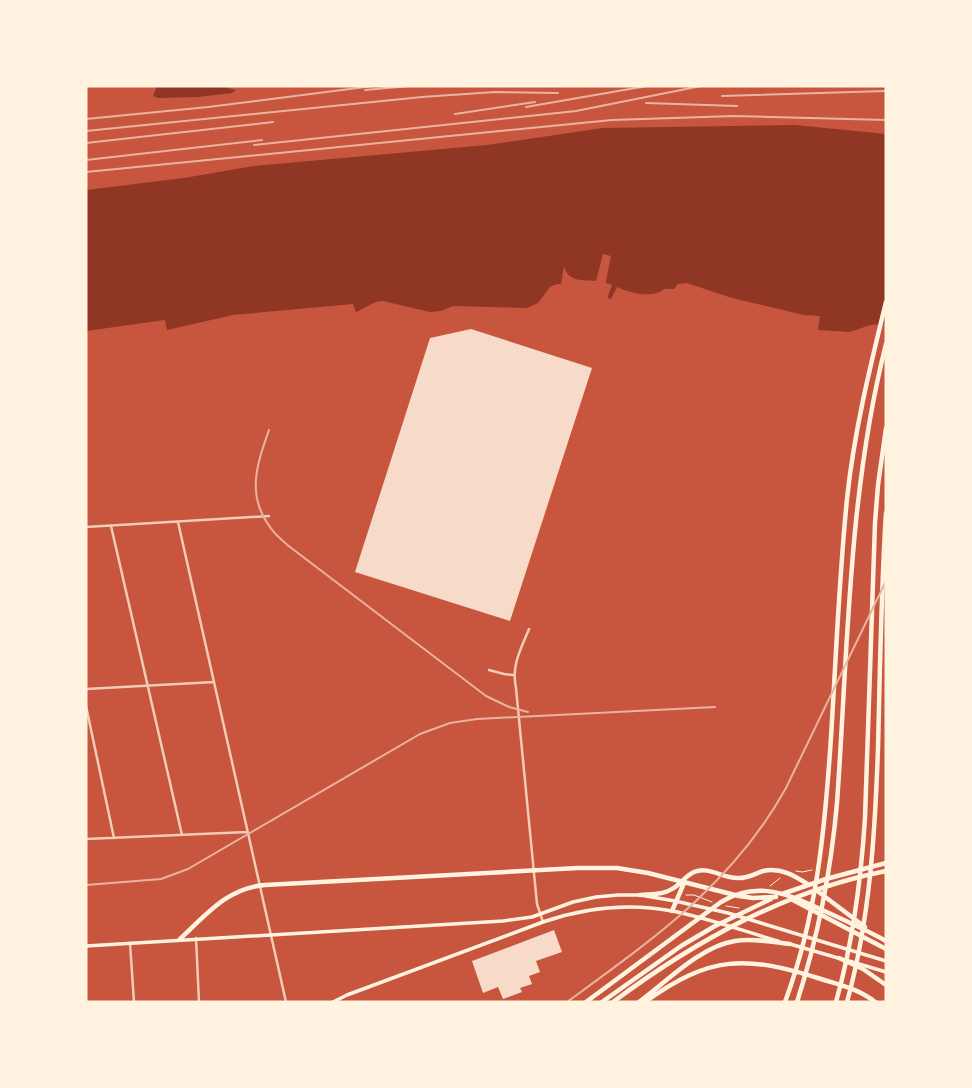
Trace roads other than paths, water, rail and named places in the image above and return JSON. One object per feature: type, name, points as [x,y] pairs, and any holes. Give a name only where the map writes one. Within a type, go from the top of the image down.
[{"type":"highway","points":[[785,1002],[811,914],[825,828],[850,472],[864,391],[886,302]]},
{"type":"highway","points":[[797,1002],[821,919],[832,855],[858,497],[871,408],[886,344]]},
{"type":"highway","points":[[836,1000],[852,937],[861,866],[874,536],[886,428]]},
{"type":"highway","points":[[847,1002],[864,928],[873,852],[886,513]]},
{"type":"highway","points":[[602,1002],[681,946],[778,895],[886,863]]},
{"type":"highway","points":[[180,939],[224,899],[238,891],[259,885],[578,868],[656,874],[753,898],[778,895],[886,949]]},
{"type":"highway","points":[[640,895],[671,890],[688,876],[701,871],[738,878],[750,877],[767,870],[784,872],[796,876],[814,888],[874,934]]},
{"type":"highway","points":[[613,1002],[690,950],[742,920],[796,897],[886,871]]},
{"type":"highway","points":[[672,911],[688,876]]},
{"type":"highway","points":[[586,1002],[721,902],[736,894],[758,891],[798,899],[886,941]]},
{"type":"highway","points":[[639,1002],[718,946],[746,940],[790,944]]},
{"type":"highway","points":[[839,958],[863,969],[886,985]]},
{"type":"highway","points":[[645,1002],[692,974],[717,965],[746,962],[775,965],[813,976],[855,990],[875,1002]]},
{"type":"main road","points":[[86,946],[525,919],[596,897],[640,895],[740,916],[886,961]]},
{"type":"main road","points":[[333,1002],[543,922],[577,912],[604,908],[638,907],[672,911],[886,972]]},
{"type":"street","points":[[86,527],[269,516]]},
{"type":"street","points":[[178,522],[286,1002]]},
{"type":"street","points":[[111,526],[182,835]]},
{"type":"street","points":[[529,629],[513,675],[537,904],[543,922]]},
{"type":"street","points":[[489,670],[513,675]]},
{"type":"street","points":[[86,689],[214,682]]},
{"type":"street","points":[[86,706],[114,838]]},
{"type":"street","points":[[86,839],[248,832]]},
{"type":"street","points":[[196,938],[199,1002]]},
{"type":"street","points":[[130,943],[134,1002]]},
{"type":"railway","points":[[86,119],[373,86]]},
{"type":"railway","points":[[365,90],[410,86]]},
{"type":"railway","points":[[526,107],[647,86]]},
{"type":"railway","points":[[254,145],[576,111],[701,86]]},
{"type":"railway","points":[[722,96],[886,91]]},
{"type":"railway","points":[[86,131],[422,97],[495,92],[558,93]]},
{"type":"railway","points":[[455,114],[535,102]]},
{"type":"railway","points":[[646,103],[737,106]]},
{"type":"railway","points":[[86,172],[612,120],[734,116],[886,120]]},
{"type":"railway","points":[[86,143],[273,122]]},
{"type":"railway","points":[[86,160],[262,140]]},
{"type":"railway","points":[[269,430],[258,467],[256,491],[263,515],[274,533],[486,696],[528,712]]},
{"type":"railway","points":[[567,1002],[660,932],[716,881],[742,853],[786,788],[886,581]]},
{"type":"railway","points":[[86,885],[161,879],[188,869],[420,734],[450,723],[477,719],[715,707]]}]
